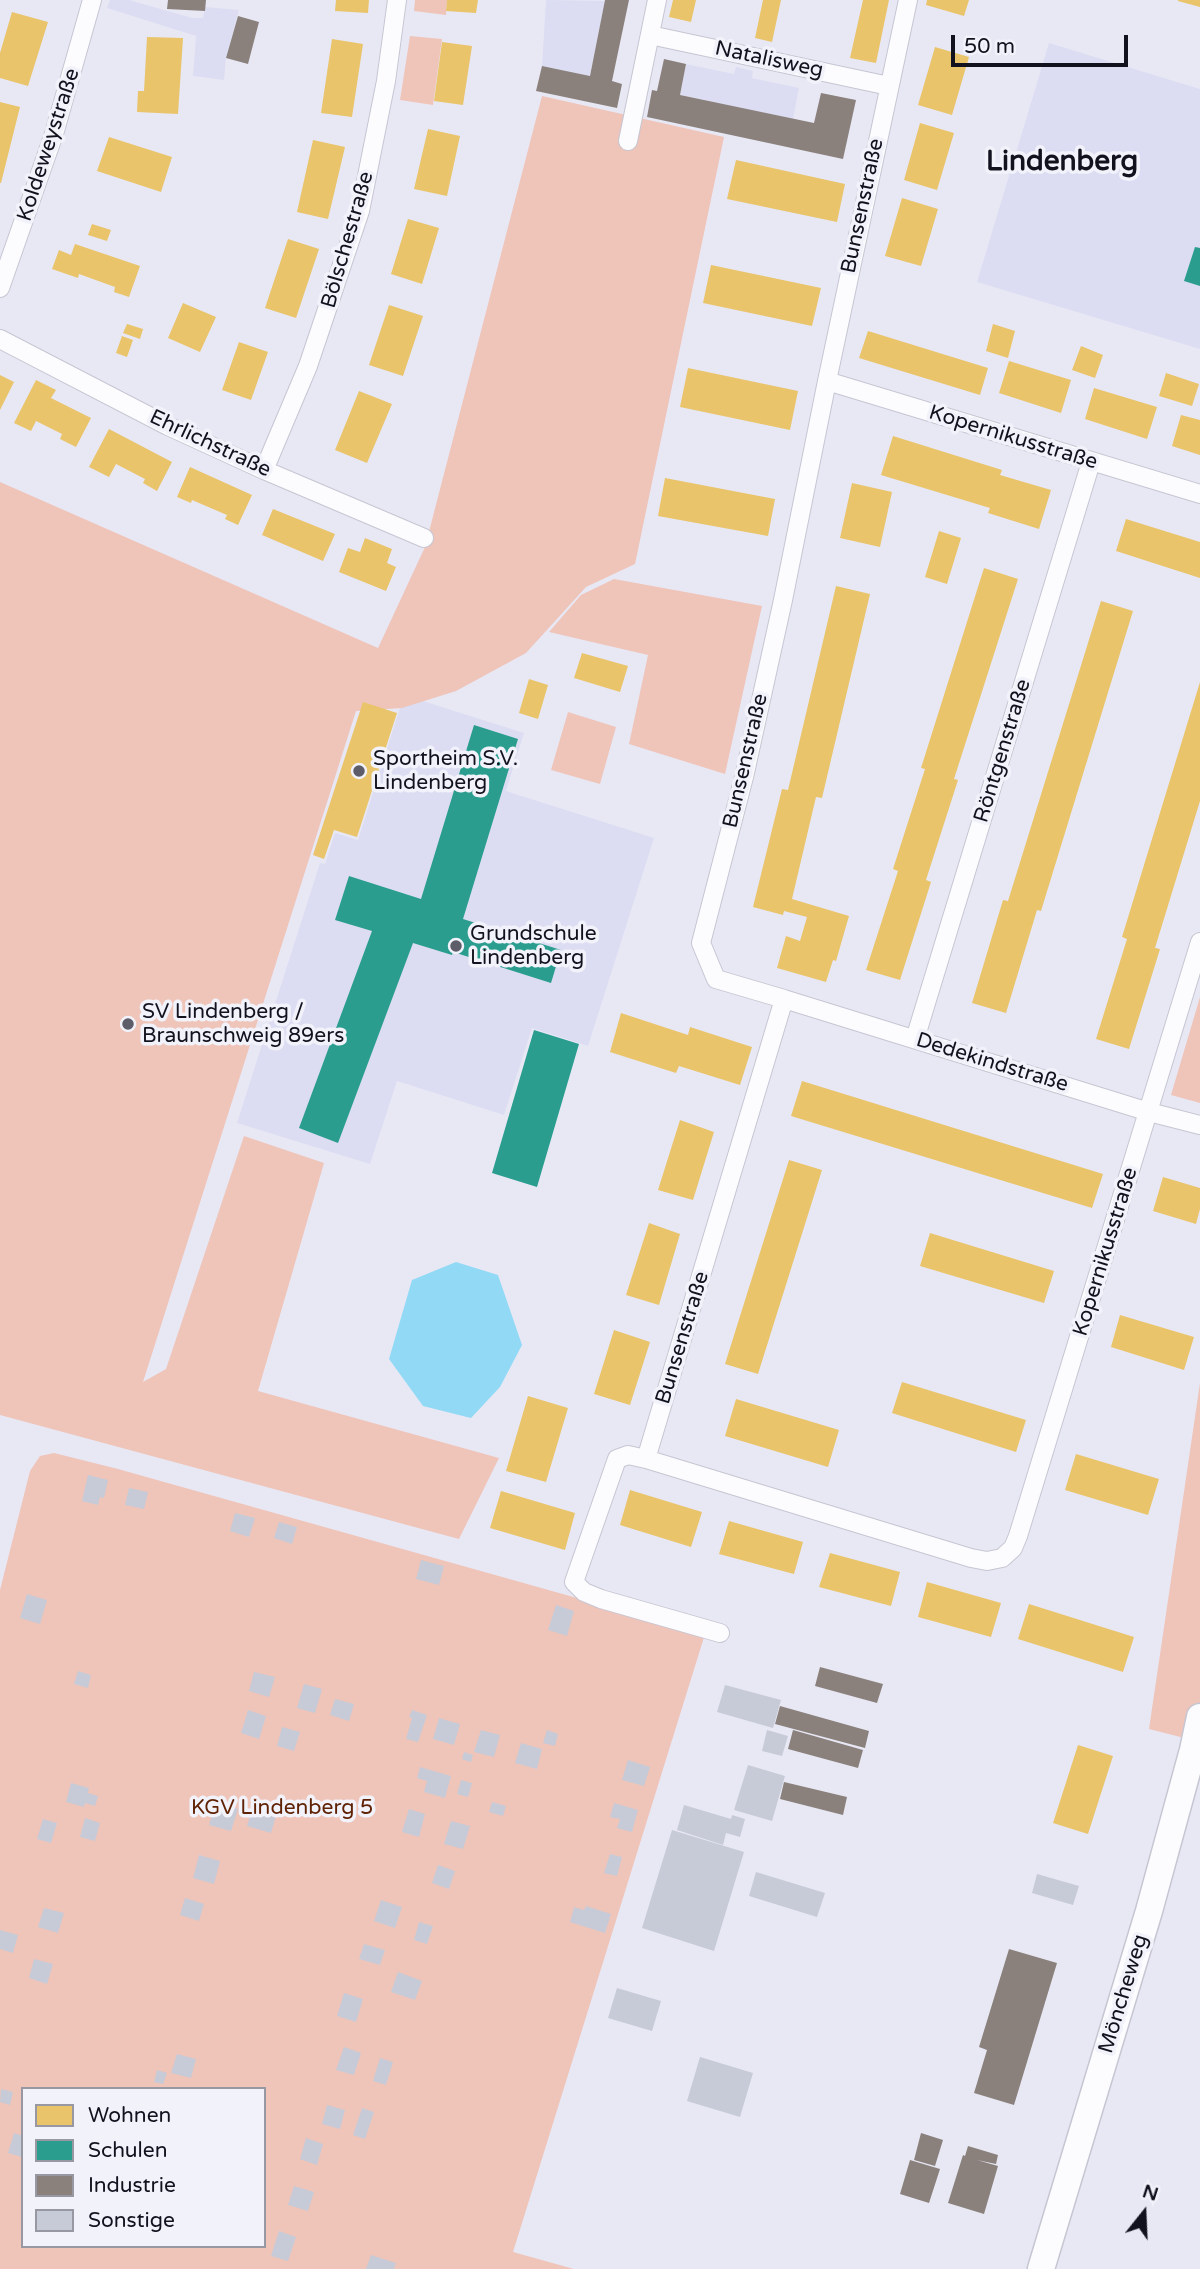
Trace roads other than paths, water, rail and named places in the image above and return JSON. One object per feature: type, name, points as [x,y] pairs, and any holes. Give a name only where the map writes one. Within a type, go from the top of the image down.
[{"type":"main road","name":"Möncheweg","points":[[1041,2269],[1149,1911],[1200,1717]]},
{"type":"street","name":"Koldeweystraße","points":[[0,288],[54,134],[92,0]]},
{"type":"street","name":"Bölschestraße","points":[[264,470],[308,366],[360,211],[381,113],[397,0]]},
{"type":"street","points":[[628,141],[657,0]]},
{"type":"street","name":"Bunsenstraße","points":[[646,1459],[784,999],[716,979],[701,943],[744,776],[783,600],[908,0]]},
{"type":"street","name":"Natalisweg","points":[[650,35],[889,86]]},
{"type":"street","name":"Ehrlichstraße","points":[[0,339],[156,420],[264,470],[424,538]]},
{"type":"street","name":"Kopernikusstraße","points":[[827,381],[1200,494]]},
{"type":"street","name":"Röntgenstraße","points":[[915,1039],[1091,462]]},
{"type":"street","name":"Kopernikusstraße","points":[[646,1459],[971,1558],[987,1561],[1002,1558],[1013,1548],[1200,942]]},
{"type":"street","name":"Dedekindstraße","points":[[784,999],[1149,1112],[1200,1125]]},
{"type":"street","points":[[646,1459],[628,1455],[617,1459],[574,1583],[584,1592],[720,1633]]},
{"type":"water","points":[[456,1262],[498,1275],[522,1345],[500,1387],[471,1418],[423,1406],[389,1359],[412,1280]]},
{"type":"place","name":"Sportheim S.V. Lindenberg","points":[[359,771]]},
{"type":"place","name":"Grundschule Lindenberg","points":[[456,946]]},
{"type":"place","name":"SV Lindenberg / Braunschweig 89ers","points":[[128,1024]]},
{"type":"district","name":"Lindenberg","points":[[1062,163]]},
{"type":"park label","name":"KGV Lindenberg 5","points":[[282,1808]]}]
